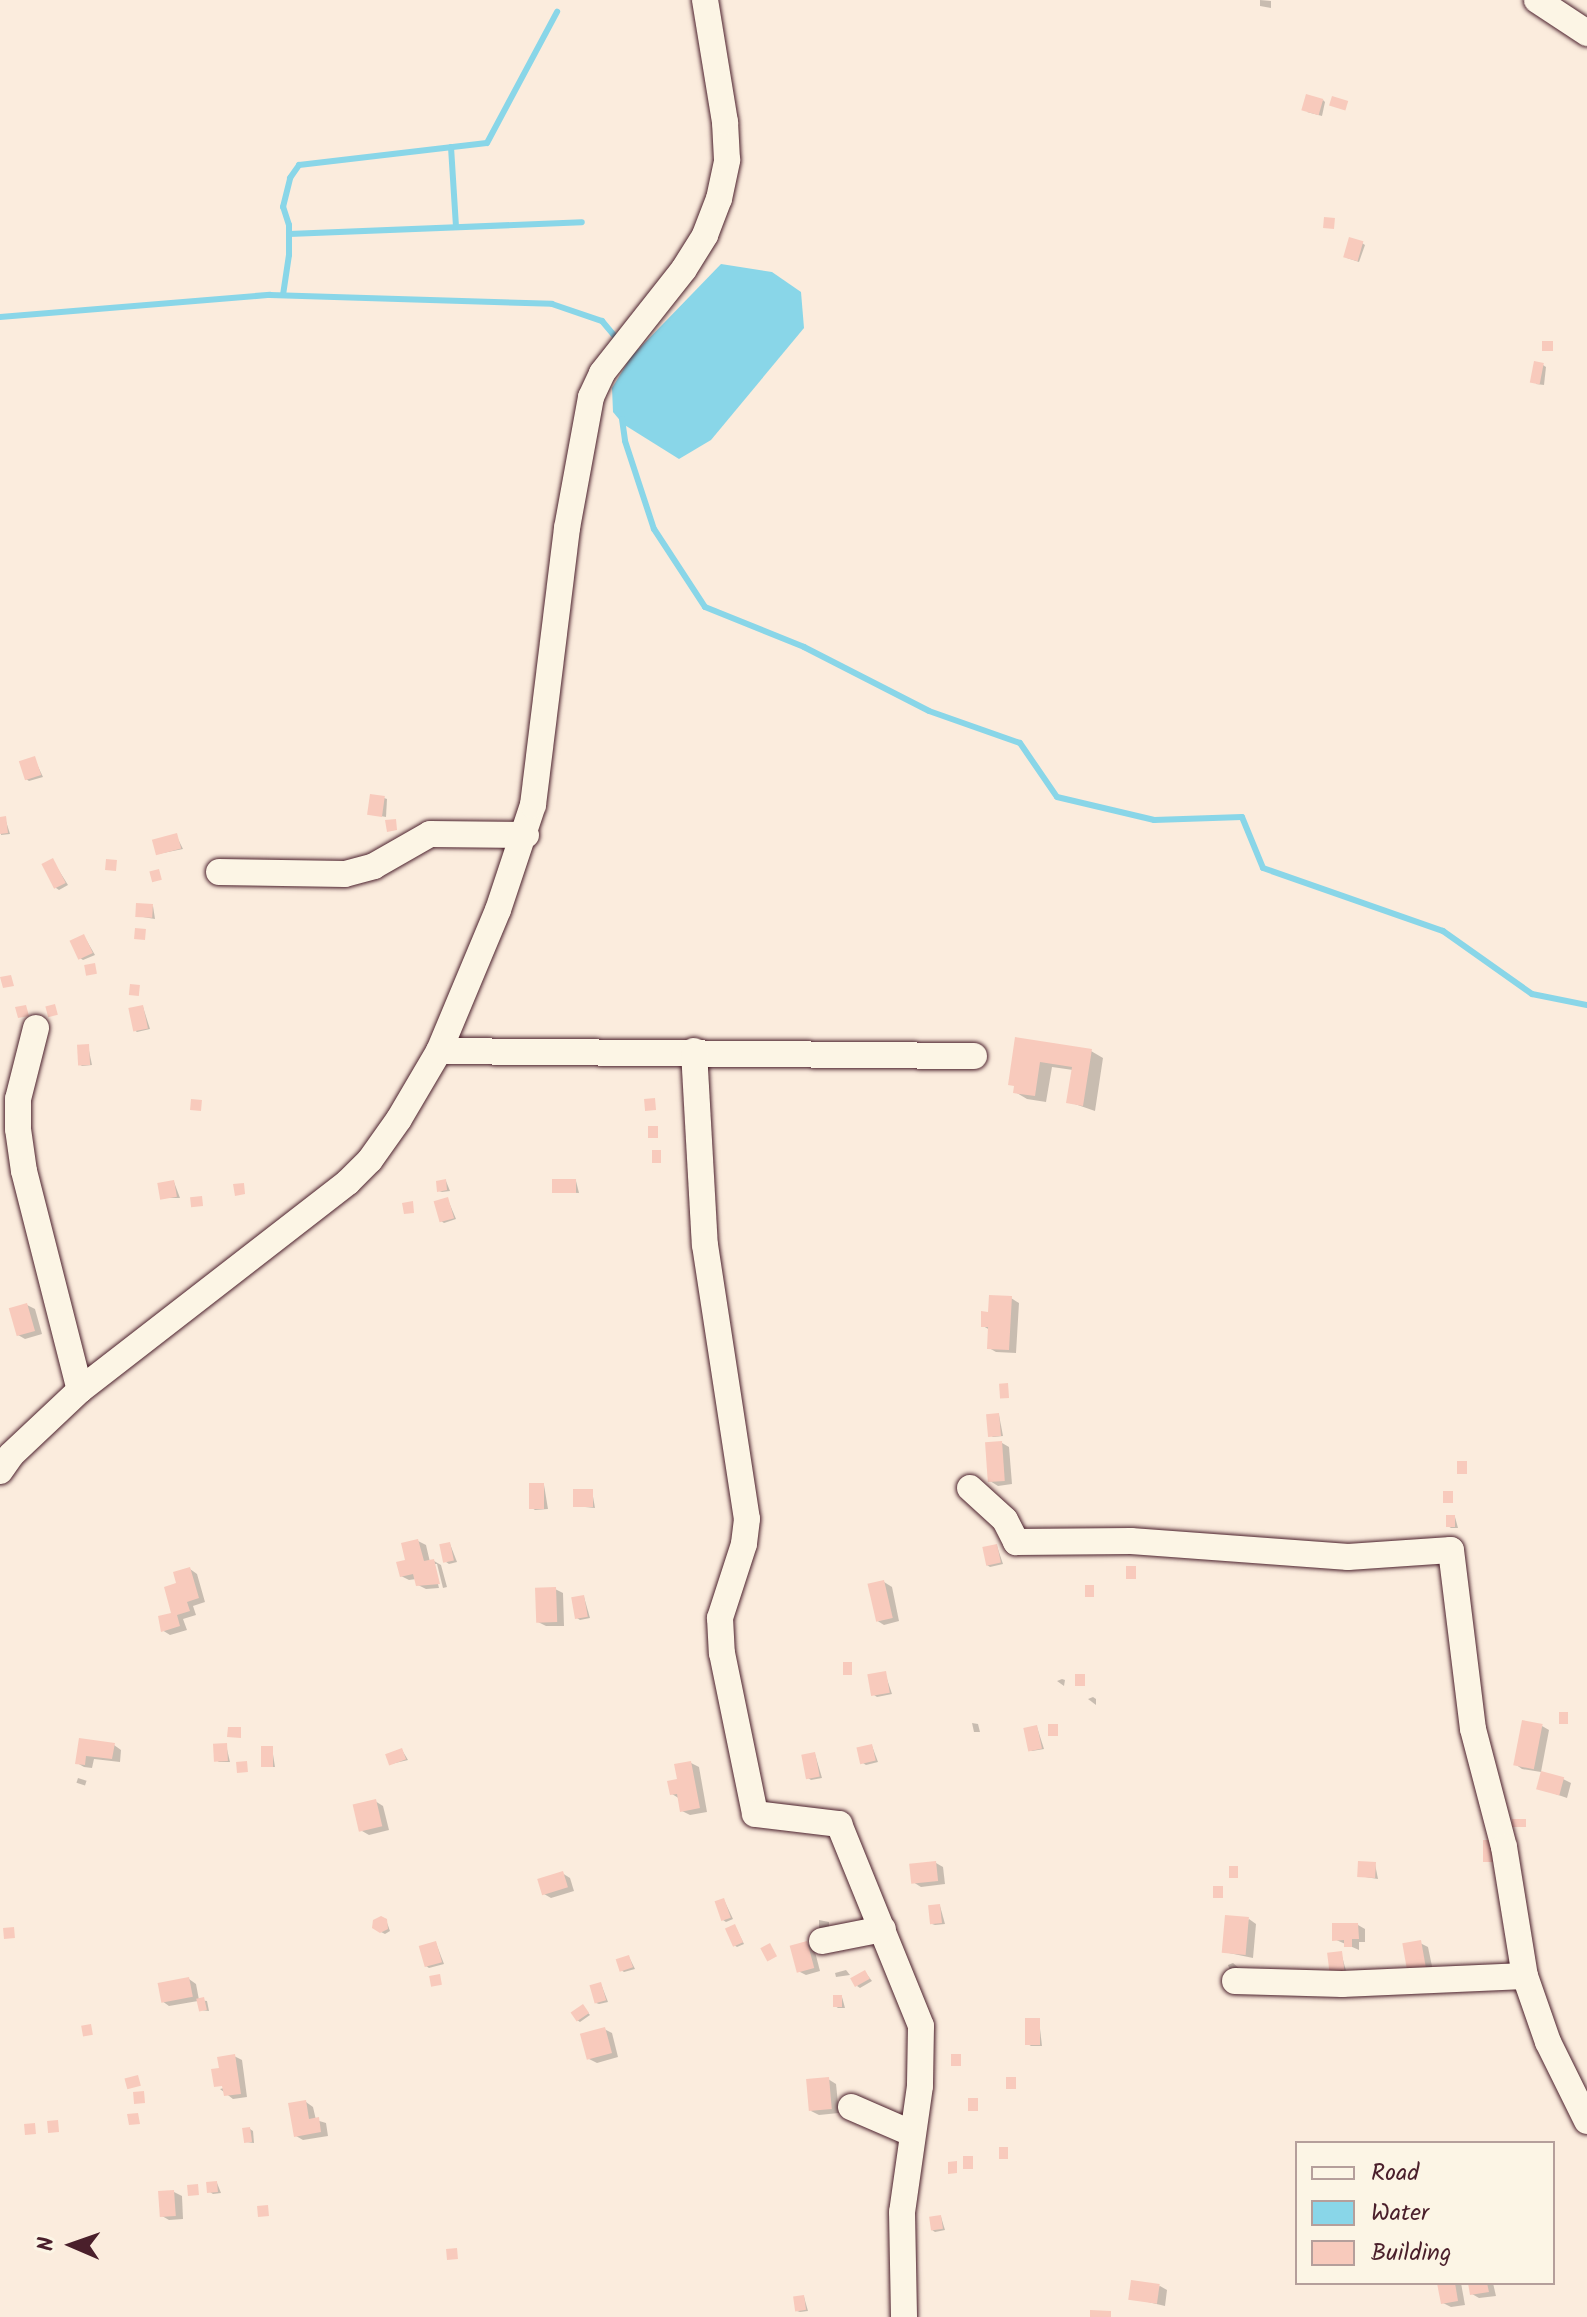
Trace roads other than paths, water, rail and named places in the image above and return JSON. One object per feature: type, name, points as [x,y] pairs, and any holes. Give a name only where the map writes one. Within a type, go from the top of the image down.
[{"type":"street","points":[[0,1471],[11,1455],[80,1390],[348,1182],[370,1160],[399,1119],[439,1051],[526,835],[543,740],[567,528],[591,397],[602,373],[684,269],[713,218],[722,186],[727,160],[725,122],[705,0]]},
{"type":"street","points":[[1537,0],[1587,33]]},
{"type":"street","points":[[219,872],[345,874],[374,866],[430,834],[526,835]]},
{"type":"street","points":[[36,1028],[18,1099],[18,1129],[24,1171],[80,1390]]},
{"type":"street","points":[[439,1051],[974,1056]]},
{"type":"street","points":[[694,1051],[705,1245],[747,1519],[744,1544],[723,1603],[719,1633],[755,1814],[839,1824],[921,2026],[920,2086],[902,2212],[904,2317]]},
{"type":"street","points":[[970,1488],[1005,1520],[1016,1542],[1131,1541],[1288,1550],[1348,1557],[1451,1550],[1473,1729],[1504,1847],[1525,1976],[1548,2042],[1587,2121]]},
{"type":"street","points":[[822,1941],[883,1929]]},
{"type":"street","points":[[1235,1981],[1342,1984],[1525,1976]]},
{"type":"street","points":[[851,2107],[911,2133]]},
{"type":"water","points":[[721,264],[772,272],[801,292],[804,328],[711,440],[679,459],[623,424],[613,412],[612,388],[631,357]]},
{"type":"waterway","points":[[283,295],[289,255],[289,225],[283,207],[290,178],[299,165],[487,143],[557,12]]},
{"type":"waterway","points":[[451,147],[456,227]]},
{"type":"waterway","points":[[289,234],[582,222]]},
{"type":"waterway","points":[[0,317],[270,295],[552,304],[602,321],[619,341]]},
{"type":"waterway","points":[[622,419],[625,441],[654,529],[705,607],[804,647],[929,711],[1020,743],[1057,797],[1154,820],[1242,817],[1263,868],[1443,931],[1532,994],[1587,1005]]}]
